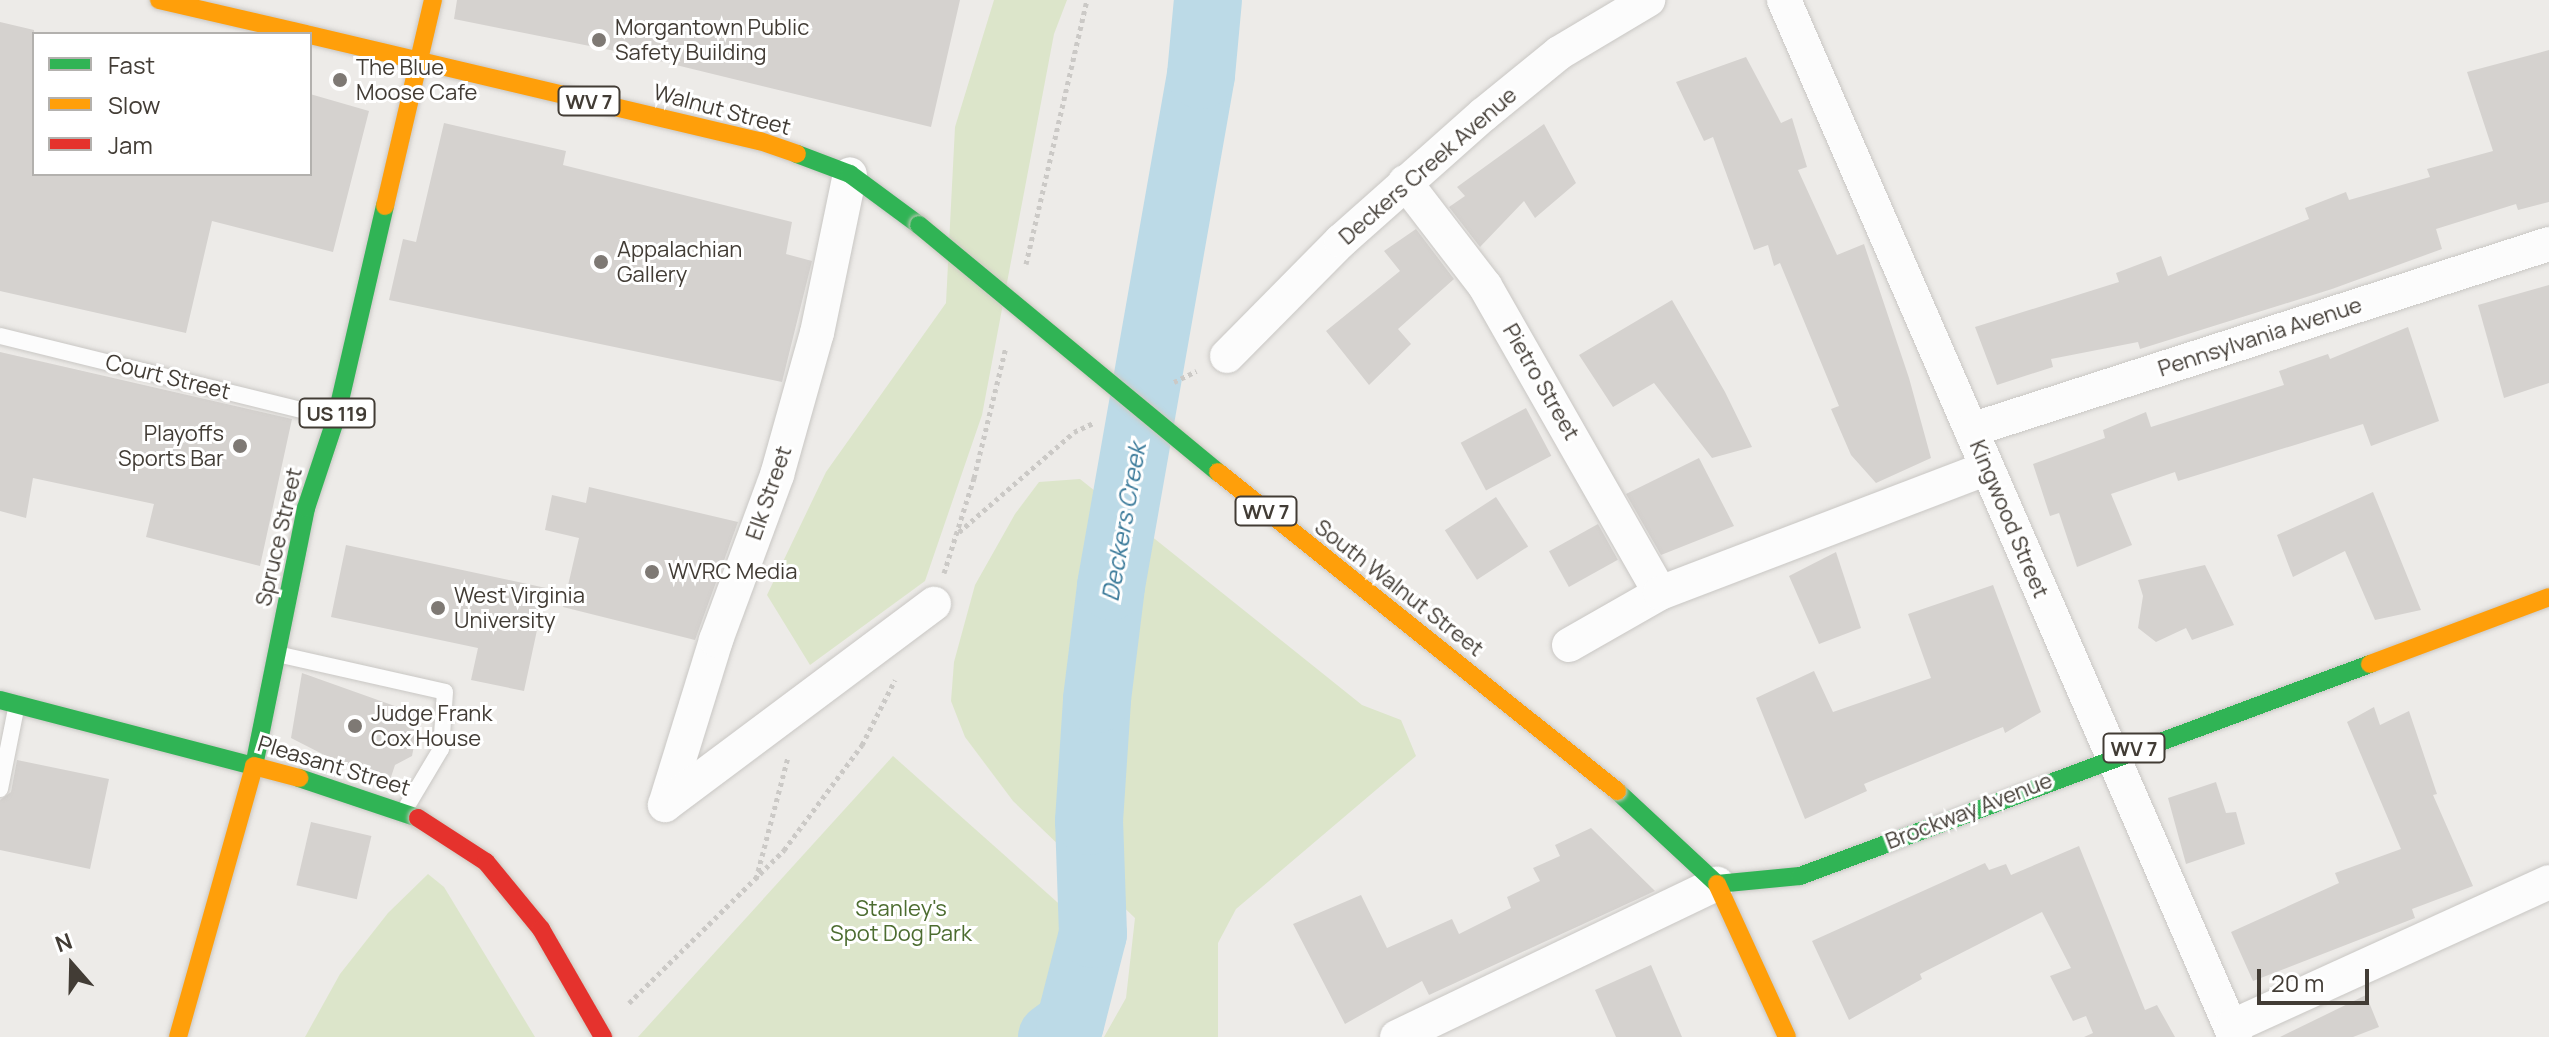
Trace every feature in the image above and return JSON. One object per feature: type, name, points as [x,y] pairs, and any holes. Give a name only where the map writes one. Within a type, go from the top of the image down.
[{"type":"main road","name":"Walnut Street","points":[[159,0],[299,32]]},
{"type":"main road","name":"Spruce Street","points":[[178,1037],[254,766],[306,508],[336,418],[433,0]]},
{"type":"main road","name":"Walnut Street","points":[[312,35],[760,141],[850,174],[919,225]]},
{"type":"main road","name":"South Walnut Street","points":[[919,225],[1314,551],[1617,791],[1717,884],[1787,1037]]},
{"type":"main road","name":"Brockway Avenue","points":[[1717,884],[1800,876],[2110,757],[2549,597]]},
{"type":"main road","name":"Pleasant Street","points":[[9,702],[254,766],[411,815],[486,862],[541,929],[603,1037]]},
{"type":"street","name":"Deckers Creek Avenue","points":[[1227,356],[1405,182],[1559,53],[1648,0]]},
{"type":"street","name":"Kingwood Street","points":[[1784,0],[2110,757],[2233,1032]]},
{"type":"street","name":"Elk Street","points":[[812,695],[665,805],[716,640],[777,475],[817,333],[850,174]]},
{"type":"street","name":"Pietro Street","points":[[1405,182],[1485,286],[1660,593]]},
{"type":"street","name":"Pennsylvania Avenue","points":[[1971,430],[2549,244]]},
{"type":"street","points":[[1569,645],[1660,593],[1987,468]]},
{"type":"street","points":[[812,695],[934,604]]},
{"type":"street","points":[[2233,1032],[2549,882]]},
{"type":"street","name":"Brockway Avenue","points":[[1397,1037],[1717,884]]},
{"type":"lane","name":"Court Street","points":[[0,336],[336,418]]},
{"type":"lane","points":[[277,654],[445,692],[441,749],[411,815]]},
{"type":"lane","points":[[0,789],[9,702]]},
{"type":"path","points":[[1024,273],[1087,0]]},
{"type":"path","points":[[934,604],[956,535],[1010,332]]},
{"type":"path","points":[[956,535],[1074,432]]},
{"type":"path","points":[[627,1005],[784,850],[862,745],[898,675]]},
{"type":"path","points":[[756,880],[792,742],[812,695]]},
{"type":"green space","points":[[994,0],[1067,0],[1054,34],[982,415],[925,581],[810,665],[767,595],[826,472],[946,303],[955,127]]},
{"type":"green space","points":[[1080,479],[1362,705],[1401,720],[1416,756],[1236,909],[1218,943],[1218,1037],[1104,1037],[1126,998],[1135,918],[1013,801],[965,737],[951,701],[954,662],[975,585],[1015,514],[1039,482]]},
{"type":"green space","name":"Stanley's Spot Dog Park","points":[[893,756],[1093,934],[1070,1024],[1048,1037],[638,1037]]},
{"type":"green space","points":[[428,874],[444,887],[535,1037],[305,1037],[340,974],[388,913]]},
{"type":"building","points":[[457,0],[960,0],[931,127],[635,55],[454,19]]},
{"type":"building","points":[[0,22],[34,30],[32,176],[312,176],[312,95],[369,111],[333,252],[212,221],[186,333],[0,291]]},
{"type":"building","points":[[2549,50],[2549,202],[2518,210],[2516,204],[2436,229],[2442,249],[2332,289],[2140,349],[2138,342],[2051,359],[2053,367],[1997,385],[1975,327],[2119,282],[2116,273],[2161,256],[2168,276],[2309,219],[2305,208],[2346,192],[2349,200],[2430,177],[2427,169],[2493,151],[2467,72]]},
{"type":"building","points":[[1746,57],[1781,123],[1792,118],[1807,167],[1798,170],[1837,255],[1864,244],[1909,378],[1931,458],[1876,483],[1851,455],[1831,409],[1839,406],[1780,263],[1774,266],[1768,245],[1754,250],[1713,137],[1704,141],[1676,82]]},
{"type":"building","points":[[444,123],[566,151],[563,165],[792,222],[786,254],[812,261],[782,382],[389,300],[403,239],[416,242]]},
{"type":"building","points":[[1544,124],[1576,183],[1535,218],[1524,201],[1480,247],[1449,207],[1465,196],[1457,187]]},
{"type":"building","points":[[1416,229],[1454,279],[1398,329],[1411,344],[1369,385],[1326,331],[1400,271],[1384,251]]},
{"type":"building","points":[[2549,285],[2549,383],[2504,398],[2478,305]]},
{"type":"building","points":[[1672,300],[1725,392],[1752,447],[1712,458],[1654,383],[1613,407],[1579,355]]},
{"type":"building","points":[[2408,327],[2439,421],[2371,446],[2363,424],[2178,481],[2175,472],[2111,494],[2132,545],[2077,567],[2059,513],[2050,516],[2033,464],[2105,438],[2103,430],[2146,412],[2151,427],[2284,385],[2279,371],[2328,354],[2330,359]]},
{"type":"building","points":[[0,352],[292,419],[260,566],[146,537],[154,504],[33,478],[26,518],[0,511]]},
{"type":"building","points":[[1526,408],[1551,456],[1486,490],[1461,443]]},
{"type":"building","points":[[1699,458],[1734,526],[1661,555],[1626,494]]},
{"type":"building","name":"WVRC Media","points":[[589,487],[738,522],[695,640],[563,607],[579,538],[545,530],[552,495],[586,503]]},
{"type":"building","points":[[2373,492],[2421,610],[2375,620],[2345,551],[2293,577],[2277,535]]},
{"type":"building","points":[[1496,497],[1528,546],[1477,580],[1445,530]]},
{"type":"building","points":[[1598,524],[1618,560],[1569,587],[1549,551]]},
{"type":"building","name":"West Virginia University","points":[[346,545],[546,588],[524,691],[471,680],[478,648],[331,617]]},
{"type":"building","points":[[1836,552],[1861,628],[1819,644],[1789,576]]},
{"type":"building","points":[[2205,565],[2234,625],[2192,640],[2186,628],[2156,642],[2138,628],[2143,596],[2138,580]]},
{"type":"building","points":[[1993,585],[2041,712],[2005,733],[2003,727],[1864,784],[1867,791],[1805,819],[1756,698],[1814,671],[1833,712],[1931,678],[1908,614]]},
{"type":"building","name":"Judge Frank Cox House","points":[[302,673],[420,715],[412,756],[395,765],[390,780],[338,762],[291,738]]},
{"type":"building","points":[[2374,707],[2380,725],[2409,711],[2437,794],[2433,795],[2473,886],[2412,909],[2415,918],[2253,981],[2231,932],[2339,883],[2335,873],[2401,849],[2347,722]]},
{"type":"building","points":[[17,760],[109,779],[90,869],[0,850],[0,800],[11,792]]},
{"type":"building","points":[[2216,782],[2226,813],[2236,812],[2245,844],[2186,864],[2168,798]]},
{"type":"building","points":[[311,822],[371,836],[357,899],[296,885]]},
{"type":"building","points":[[1591,828],[1655,891],[1429,995],[1422,981],[1345,1024],[1293,924],[1361,895],[1387,948],[1452,919],[1459,934],[1511,908],[1507,897],[1540,881],[1533,868],[1560,856],[1555,845]]},
{"type":"building","points":[[2079,846],[2145,1010],[2157,1005],[2175,1037],[2084,1037],[2093,1033],[2086,1016],[2073,1021],[2050,976],[2071,968],[2042,912],[1920,974],[1922,979],[1849,1020],[1812,941],[1985,863],[1989,870],[2006,864],[2011,875]]},
{"type":"building","points":[[1651,965],[1682,1037],[1616,1037],[1595,990]]},
{"type":"building","points":[[2366,995],[2379,1027],[2353,1037],[2280,1037]]},
{"type":"waterway","name":"Deckers Creek","points":[[1052,1037],[1070,1024],[1093,934],[1089,821],[1097,699],[1111,586],[1201,75],[1208,0]]},
{"type":"traffic: fast","points":[[797,154],[850,174],[919,225]]},
{"type":"traffic: fast","points":[[0,700],[254,766],[306,508],[336,418],[385,206]]},
{"type":"traffic: fast","points":[[919,225],[1218,472]]},
{"type":"traffic: fast","points":[[1617,791],[1717,884],[1800,876],[2370,664]]},
{"type":"traffic: fast","points":[[299,778],[418,818]]},
{"type":"traffic: slow","points":[[159,0],[297,32]]},
{"type":"traffic: slow","points":[[385,206],[433,0]]},
{"type":"traffic: slow","points":[[312,35],[760,141],[797,154]]},
{"type":"traffic: slow","points":[[1218,472],[1617,791]]},
{"type":"traffic: slow","points":[[2370,664],[2549,597]]},
{"type":"traffic: slow","points":[[178,1037],[254,766],[299,778]]},
{"type":"traffic: slow","points":[[1717,884],[1787,1037]]},
{"type":"traffic: jam","points":[[418,818],[486,862],[541,929],[603,1037]]},
{"type":"place","name":"Morgantown Public Safety Building","points":[[599,40]]},
{"type":"place","name":"The Blue Moose Cafe","points":[[340,80]]},
{"type":"place","name":"Appalachian Gallery","points":[[601,262]]},
{"type":"place","name":"Playoffs Sports Bar","points":[[240,446]]},
{"type":"place","name":"WVRC Media","points":[[652,572]]},
{"type":"place","name":"West Virginia University","points":[[438,608]]},
{"type":"place","name":"Judge Frank Cox House","points":[[355,726]]}]
